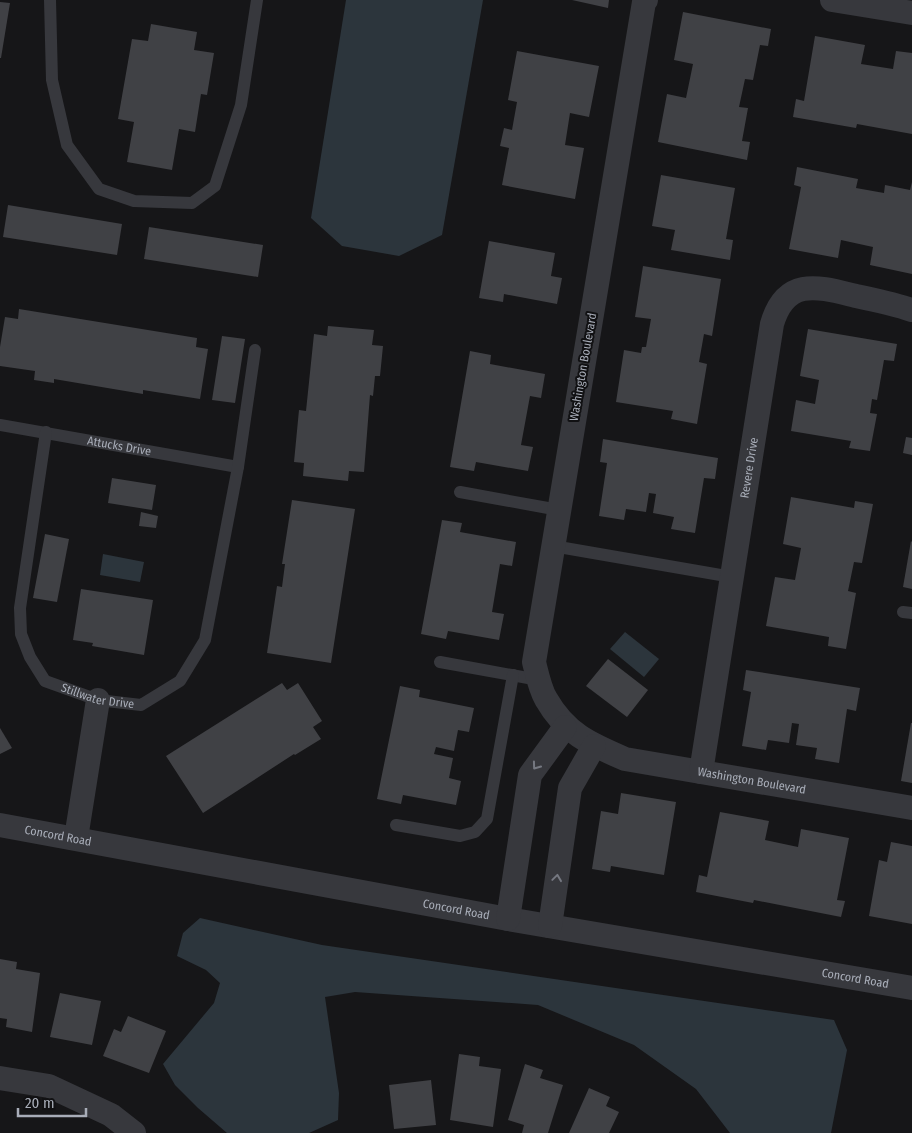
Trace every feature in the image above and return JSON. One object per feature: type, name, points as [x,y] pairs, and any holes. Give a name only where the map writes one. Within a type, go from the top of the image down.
[{"type":"street","name":"Washington Boulevard","points":[[646,0],[644,2],[534,662],[539,680],[545,698],[565,726],[594,746],[625,759],[912,808]]},
{"type":"street","points":[[832,0],[912,13]]},
{"type":"street","name":"Revere Drive","points":[[701,772],[772,324],[776,310],[787,296],[799,290],[818,287],[898,305],[912,310]]},
{"type":"street","points":[[76,838],[98,700]]},
{"type":"street","points":[[508,919],[530,775],[565,726]]},
{"type":"street","points":[[550,926],[570,788],[594,746]]},
{"type":"street","name":"Concord Road","points":[[0,825],[508,919],[912,988]]},
{"type":"street","points":[[0,1078],[49,1086],[111,1115],[134,1133]]},
{"type":"lane","points":[[50,0],[52,80],[67,146],[100,189],[134,201],[192,203],[214,186],[241,105],[257,0]]},
{"type":"lane","name":"Stillwater Drive","points":[[46,432],[20,608],[21,634],[30,657],[45,680],[98,700],[142,705],[180,681],[205,640],[238,467],[255,350]]},
{"type":"lane","name":"Attucks Drive","points":[[0,425],[238,467]]},
{"type":"lane","points":[[460,492],[559,510]]},
{"type":"lane","points":[[553,546],[732,577]]},
{"type":"lane","points":[[440,662],[539,680]]},
{"type":"lane","points":[[396,825],[460,836],[475,832],[487,819],[513,675]]},
{"type":"shaded area","points":[[346,0],[483,0],[442,235],[399,256],[342,246],[311,218]]},
{"type":"shaded area","points":[[103,554],[144,562],[140,582],[100,575]]},
{"type":"shaded area","points":[[625,632],[659,659],[644,677],[610,649]]},
{"type":"shaded area","points":[[200,918],[322,945],[834,1020],[847,1050],[831,1133],[730,1133],[696,1089],[634,1045],[538,1005],[355,992],[325,997],[339,1093],[338,1120],[309,1133],[227,1133],[175,1085],[163,1064],[214,1003],[220,983],[206,970],[177,956],[183,933]]},
{"type":"building","points":[[572,0],[609,0],[608,8]]},
{"type":"building","points":[[0,2],[10,3],[1,58],[0,58]]},
{"type":"building","points":[[683,12],[771,29],[768,46],[760,45],[753,80],[745,79],[739,107],[748,108],[742,141],[750,142],[747,160],[658,142],[667,94],[686,98],[693,64],[674,60]]},
{"type":"building","points":[[151,24],[197,32],[194,50],[214,53],[207,95],[201,94],[195,132],[179,129],[172,170],[127,162],[134,122],[118,119],[132,39],[148,41]]},
{"type":"building","points":[[815,36],[865,45],[861,64],[893,69],[896,51],[912,53],[912,134],[857,124],[856,128],[793,117],[796,99],[804,101]]},
{"type":"building","points":[[517,51],[599,66],[589,117],[570,113],[565,145],[584,148],[575,199],[502,185],[509,148],[500,146],[504,128],[512,130],[517,102],[508,100]]},
{"type":"building","points":[[797,167],[858,179],[856,188],[884,193],[885,185],[910,190],[912,182],[912,274],[870,265],[873,247],[841,240],[838,258],[789,249],[801,187],[794,185]]},
{"type":"building","points":[[661,175],[735,188],[726,239],[733,240],[730,260],[671,250],[675,230],[652,226]]},
{"type":"building","points":[[8,205],[122,224],[117,255],[3,237]]},
{"type":"building","points":[[149,227],[263,245],[258,277],[144,259]]},
{"type":"building","points":[[489,241],[555,253],[551,276],[562,278],[557,304],[504,294],[503,302],[479,298]]},
{"type":"building","points":[[643,266],[721,279],[712,336],[704,334],[699,362],[707,364],[697,424],[671,419],[673,411],[616,402],[624,350],[641,353],[642,347],[646,347],[651,319],[635,317]]},
{"type":"building","points":[[19,309],[197,338],[196,347],[208,349],[200,399],[143,390],[143,394],[54,379],[54,383],[34,380],[35,371],[0,366],[0,347],[5,317],[18,319]]},
{"type":"building","points":[[328,326],[374,330],[372,345],[383,346],[380,376],[375,376],[373,396],[370,395],[364,472],[349,471],[348,481],[303,476],[304,463],[294,462],[299,410],[306,411],[314,334],[327,336]]},
{"type":"building","points":[[808,329],[897,344],[894,361],[884,360],[877,400],[872,399],[870,413],[877,414],[870,451],[849,448],[851,441],[791,431],[796,400],[815,404],[819,380],[800,376]]},
{"type":"building","points":[[222,336],[245,339],[235,403],[212,400]]},
{"type":"building","points":[[470,351],[491,355],[490,364],[545,374],[541,398],[530,396],[521,445],[533,447],[528,471],[476,462],[474,471],[450,467]]},
{"type":"building","points":[[906,437],[912,438],[912,455],[903,453]]},
{"type":"building","points":[[603,439],[718,458],[715,479],[704,478],[695,533],[671,529],[674,517],[653,513],[656,494],[649,493],[646,512],[626,509],[624,520],[599,516],[607,463],[600,462]]},
{"type":"building","points":[[112,478],[156,485],[152,510],[108,503]]},
{"type":"building","points":[[791,497],[854,508],[855,501],[873,504],[862,563],[854,562],[848,591],[856,593],[846,649],[828,646],[829,637],[766,626],[775,577],[795,580],[801,548],[783,544]]},
{"type":"building","points":[[292,500],[355,509],[331,663],[267,653],[277,586],[282,587],[285,564],[282,564]]},
{"type":"building","points":[[141,512],[158,516],[156,528],[139,526]]},
{"type":"building","points":[[442,520],[462,523],[460,532],[516,542],[512,566],[500,564],[492,612],[504,614],[499,640],[448,631],[446,639],[421,634]]},
{"type":"building","points":[[45,534],[69,539],[57,602],[33,598]]},
{"type":"building","points":[[912,542],[912,589],[903,587]]},
{"type":"building","points":[[81,589],[153,600],[144,655],[92,646],[93,643],[73,640]]},
{"type":"building","points":[[608,659],[648,690],[627,717],[586,686]]},
{"type":"building","points":[[746,670],[860,688],[856,711],[847,709],[839,763],[815,759],[817,748],[796,745],[799,724],[792,723],[789,743],[768,740],[766,750],[742,746],[751,692],[743,690]]},
{"type":"building","points":[[282,683],[287,690],[298,683],[322,721],[313,727],[321,739],[294,754],[203,813],[166,756]]},
{"type":"building","points":[[400,686],[420,690],[419,697],[474,708],[469,732],[458,730],[454,751],[436,747],[434,754],[453,758],[449,778],[461,781],[456,805],[403,795],[401,804],[377,799]]},
{"type":"building","points":[[912,723],[912,783],[901,781]]},
{"type":"building","points":[[0,728],[12,748],[0,754]]},
{"type":"building","points":[[621,793],[676,802],[664,875],[611,866],[610,872],[592,869],[601,811],[618,814]]},
{"type":"building","points":[[720,812],[769,821],[765,840],[798,847],[801,829],[849,838],[837,900],[845,901],[841,917],[754,900],[753,903],[696,892],[699,875],[707,877]]},
{"type":"building","points":[[891,842],[912,846],[912,924],[869,916],[879,860],[887,862]]},
{"type":"building","points":[[0,959],[17,962],[16,969],[40,973],[32,1032],[6,1027],[7,1019],[0,1018]]},
{"type":"building","points":[[60,993],[101,1001],[92,1045],[50,1037]]},
{"type":"building","points":[[128,1016],[166,1031],[149,1073],[103,1056],[114,1029],[121,1032]]},
{"type":"building","points":[[459,1054],[480,1057],[479,1066],[501,1069],[493,1127],[450,1120]]},
{"type":"building","points":[[525,1064],[543,1070],[540,1078],[563,1085],[548,1133],[522,1133],[524,1125],[508,1120]]},
{"type":"building","points":[[431,1080],[436,1125],[394,1129],[389,1085]]},
{"type":"building","points":[[589,1088],[610,1097],[606,1106],[619,1112],[609,1133],[569,1133]]}]
